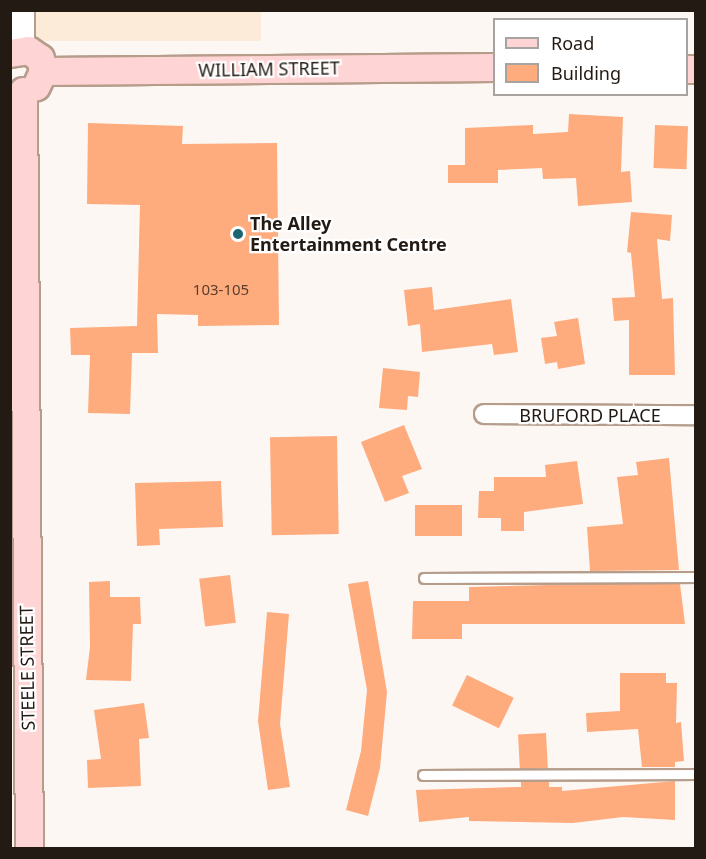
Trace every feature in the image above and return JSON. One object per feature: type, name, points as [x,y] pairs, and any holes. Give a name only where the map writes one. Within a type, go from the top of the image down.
[{"type":"main road","points":[[17,51],[40,58],[43,71],[38,85],[17,89]]},
{"type":"main road","name":"WILLIAM STREET","points":[[43,71],[493,67]]},
{"type":"main road","name":"STEELE STREET","points":[[17,89],[29,849]]},
{"type":"street","points":[[17,51],[23,10]]},
{"type":"street","name":"BRUFORD PLACE","points":[[484,414],[696,415]]},
{"type":"lane","points":[[424,578],[696,577]]},
{"type":"lane","points":[[423,775],[696,774]]},
{"type":"shaded area","points":[[11,11],[261,11],[261,41],[11,41]]},
{"type":"building","points":[[569,114],[623,117],[621,172],[630,171],[632,202],[578,206],[576,178],[543,179],[542,168],[498,170],[498,183],[448,183],[448,165],[465,165],[465,128],[533,125],[533,134],[568,132]]},
{"type":"building","points":[[88,123],[183,126],[182,144],[277,143],[279,325],[198,326],[198,315],[157,314],[158,353],[132,353],[130,414],[88,413],[90,355],[71,355],[70,328],[137,326],[140,205],[87,204]]},
{"type":"building","points":[[655,125],[688,126],[686,169],[653,168]]},
{"type":"building","points":[[631,212],[672,215],[670,241],[657,239],[662,299],[673,298],[675,375],[629,375],[629,320],[614,321],[612,298],[635,297],[631,253],[627,252]]},
{"type":"building","points":[[432,287],[434,310],[511,299],[518,352],[494,355],[492,344],[422,352],[420,324],[408,326],[404,290]]},
{"type":"building","points":[[578,318],[585,364],[558,369],[557,362],[545,364],[541,338],[557,336],[554,322]]},
{"type":"building","points":[[383,368],[420,372],[418,397],[408,396],[407,410],[379,408]]},
{"type":"building","points":[[404,425],[422,469],[402,476],[409,493],[385,502],[361,442]]},
{"type":"building","points":[[337,436],[339,534],[272,535],[270,437]]},
{"type":"building","points":[[669,458],[679,570],[590,571],[587,527],[623,524],[617,477],[638,475],[636,462]]},
{"type":"building","points":[[577,461],[583,504],[524,512],[524,531],[501,531],[501,518],[478,518],[479,491],[494,491],[494,477],[546,477],[545,465]]},
{"type":"building","points":[[221,481],[223,527],[159,529],[160,545],[137,546],[135,483]]},
{"type":"building","points":[[415,505],[462,505],[462,536],[415,536]]},
{"type":"building","points":[[230,575],[236,623],[205,626],[199,579]]},
{"type":"building","points":[[110,581],[110,597],[140,597],[141,624],[133,624],[131,681],[86,680],[90,647],[89,582]]},
{"type":"building","points":[[368,581],[387,692],[380,768],[368,816],[346,810],[361,751],[367,690],[348,584]]},
{"type":"building","points":[[680,584],[685,624],[462,624],[462,639],[412,639],[413,601],[469,601],[469,587]]},
{"type":"building","points":[[267,612],[289,614],[280,724],[290,787],[268,790],[258,721]]},
{"type":"building","points":[[620,673],[666,673],[666,683],[677,683],[676,723],[681,722],[684,761],[675,762],[675,767],[642,767],[638,729],[587,732],[586,713],[620,711]]},
{"type":"building","points":[[467,675],[514,698],[499,728],[452,706]]},
{"type":"building","points":[[144,703],[149,738],[139,739],[141,786],[88,788],[87,760],[101,759],[94,710]]},
{"type":"building","points":[[546,733],[548,768],[520,769],[518,734]]},
{"type":"building","points":[[521,781],[549,781],[549,787],[562,787],[562,791],[675,781],[675,820],[623,817],[573,823],[469,821],[469,817],[419,822],[416,790],[521,787]]},
{"type":"place","name":"The Alley Entertainment Centre","points":[[238,234]]}]
